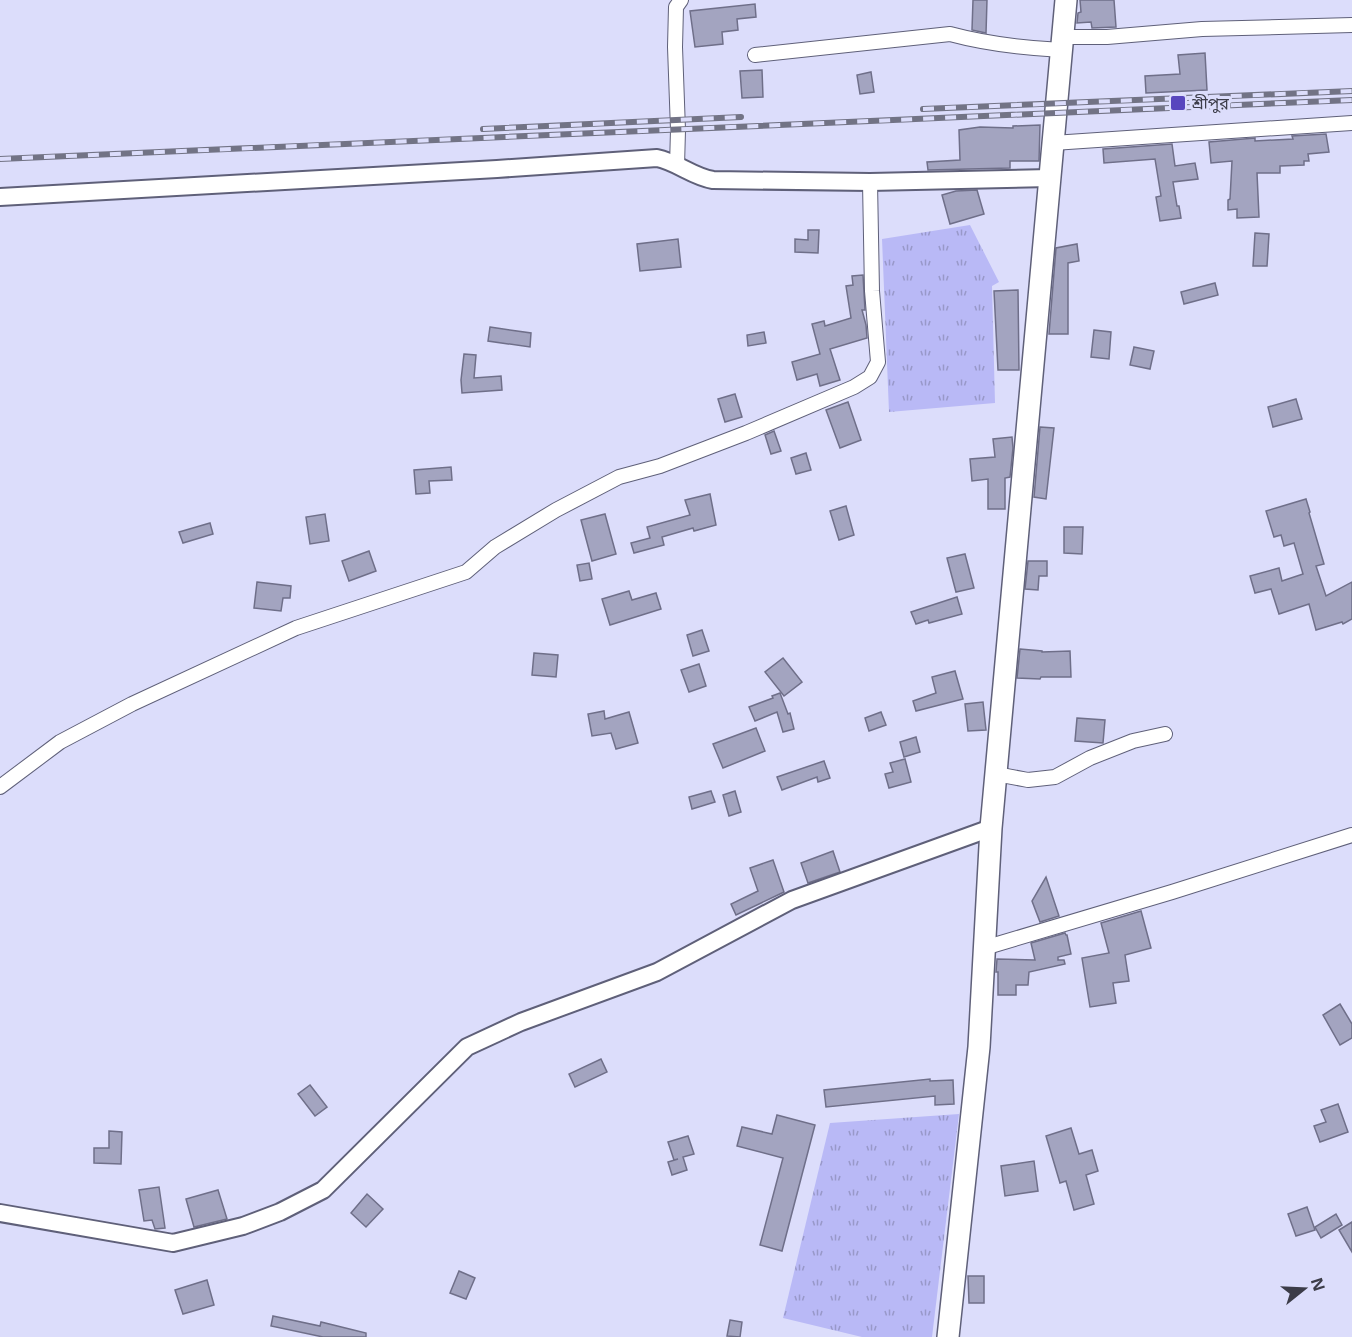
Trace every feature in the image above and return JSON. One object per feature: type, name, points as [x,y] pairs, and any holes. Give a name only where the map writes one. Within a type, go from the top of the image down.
[{"type":"main road","points":[[948,1337],[979,1047],[991,828],[1066,0]]},
{"type":"street","points":[[678,166],[675,37],[676,7],[681,0]]},
{"type":"street","points":[[755,55],[950,34],[978,42],[1029,49],[1107,37],[1202,29],[1352,25]]},
{"type":"street","points":[[1053,143],[1352,123]]},
{"type":"street","points":[[0,196],[486,170],[657,158],[664,159],[700,177],[713,180],[870,182],[1050,178]]},
{"type":"street","points":[[0,787],[60,742],[132,704],[296,628],[466,572],[495,547],[556,510],[620,477],[660,466],[746,433],[854,387],[870,377],[878,362],[872,291],[870,182]]},
{"type":"street","points":[[996,774],[1028,780],[1055,777],[1090,758],[1133,741],[1165,734]]},
{"type":"street","points":[[0,1213],[173,1243],[243,1226],[280,1212],[323,1190],[467,1047],[521,1022],[657,972],[792,900],[991,828]]},
{"type":"street","points":[[984,948],[1352,835]]},
{"type":"green space","points":[[970,225],[999,282],[992,286],[995,403],[889,412],[882,239]]},
{"type":"green space","points":[[959,1114],[932,1337],[862,1337],[783,1318],[830,1123]]},
{"type":"building","points":[[973,0],[987,0],[986,33],[972,30]]},
{"type":"building","points":[[1080,0],[1114,0],[1116,27],[1092,28],[1091,22],[1077,23],[1078,13],[1081,12]]},
{"type":"building","points":[[755,4],[756,17],[737,19],[738,30],[722,32],[723,44],[695,47],[690,11]]},
{"type":"building","points":[[1205,53],[1207,90],[1146,93],[1145,76],[1180,74],[1178,55]]},
{"type":"building","points":[[762,70],[763,97],[742,98],[740,71]]},
{"type":"building","points":[[871,72],[874,92],[860,94],[857,75]]},
{"type":"building","points":[[1040,125],[1039,161],[1010,161],[1010,168],[928,170],[927,162],[960,160],[959,130]]},
{"type":"building","points":[[1326,134],[1329,152],[1308,154],[1309,161],[1304,161],[1304,165],[1280,166],[1280,173],[1257,173],[1259,217],[1237,218],[1237,209],[1228,210],[1232,161],[1211,163],[1209,142],[1255,138],[1255,141],[1293,139],[1292,136]]},
{"type":"building","points":[[1172,144],[1175,166],[1195,163],[1198,179],[1173,182],[1181,218],[1160,221],[1156,197],[1161,196],[1155,159],[1104,163],[1103,149]]},
{"type":"building","points":[[977,190],[984,214],[950,224],[942,195],[956,191]]},
{"type":"building","points":[[808,230],[819,230],[818,253],[795,252],[795,239],[808,240]]},
{"type":"building","points":[[1255,233],[1269,234],[1267,266],[1253,266]]},
{"type":"building","points":[[678,239],[681,267],[640,271],[637,244]]},
{"type":"building","points":[[1077,244],[1079,261],[1068,263],[1068,334],[1049,334],[1056,248]]},
{"type":"building","points":[[863,275],[865,310],[862,310],[867,338],[830,349],[840,380],[820,386],[817,374],[797,380],[792,362],[820,354],[812,324],[824,321],[825,326],[851,318],[846,286],[853,285],[852,276]]},
{"type":"building","points":[[1215,283],[1218,295],[1184,304],[1181,292]]},
{"type":"building","points":[[1018,290],[1019,370],[998,370],[994,291]]},
{"type":"building","points":[[490,327],[531,333],[530,347],[488,341]]},
{"type":"building","points":[[1094,330],[1111,332],[1109,359],[1091,357]]},
{"type":"building","points":[[764,332],[766,343],[748,346],[747,335]]},
{"type":"building","points":[[1134,347],[1154,351],[1150,369],[1130,365]]},
{"type":"building","points":[[464,354],[476,355],[474,378],[501,376],[502,390],[462,393]]},
{"type":"building","points":[[735,394],[742,417],[725,422],[718,399]]},
{"type":"building","points":[[1296,399],[1302,419],[1273,427],[1268,407]]},
{"type":"building","points":[[848,402],[861,440],[840,448],[826,410]]},
{"type":"building","points":[[1040,427],[1054,428],[1046,499],[1034,497]]},
{"type":"building","points":[[774,431],[781,451],[771,454],[765,435]]},
{"type":"building","points":[[1012,437],[1010,477],[1005,478],[1005,509],[988,509],[988,479],[972,481],[970,459],[995,457],[993,439]]},
{"type":"building","points":[[806,453],[811,470],[796,474],[791,458]]},
{"type":"building","points":[[451,467],[452,480],[429,481],[430,493],[416,494],[414,470]]},
{"type":"building","points":[[710,494],[716,525],[694,531],[693,528],[662,537],[664,545],[634,553],[631,543],[650,538],[647,527],[690,515],[685,500]]},
{"type":"building","points":[[1306,499],[1324,564],[1316,566],[1326,596],[1352,582],[1352,619],[1343,624],[1342,622],[1316,630],[1309,604],[1279,614],[1271,589],[1255,593],[1250,576],[1279,568],[1282,581],[1303,574],[1294,543],[1284,546],[1281,535],[1274,537],[1266,511]]},
{"type":"building","points":[[846,506],[854,535],[839,540],[830,511]]},
{"type":"building","points":[[325,514],[329,541],[310,544],[306,517]]},
{"type":"building","points":[[605,514],[616,554],[592,561],[581,520]]},
{"type":"building","points":[[210,523],[213,534],[183,543],[179,532]]},
{"type":"building","points":[[1064,527],[1083,527],[1082,554],[1064,553]]},
{"type":"building","points":[[369,551],[376,571],[349,581],[342,561]]},
{"type":"building","points":[[965,554],[974,588],[956,592],[947,558]]},
{"type":"building","points":[[1028,561],[1047,561],[1047,576],[1039,576],[1038,590],[1025,589]]},
{"type":"building","points":[[589,563],[592,579],[580,581],[577,565]]},
{"type":"building","points":[[257,582],[291,586],[290,598],[283,598],[281,611],[254,608]]},
{"type":"building","points":[[629,591],[632,600],[656,593],[661,609],[610,625],[602,599]]},
{"type":"building","points":[[957,597],[962,614],[916,624],[911,612]]},
{"type":"building","points":[[702,630],[709,651],[693,656],[687,635]]},
{"type":"building","points":[[1020,649],[1042,652],[1070,651],[1071,677],[1017,678]]},
{"type":"building","points":[[534,653],[558,655],[556,677],[532,675]]},
{"type":"building","points":[[783,658],[802,682],[784,696],[765,672]]},
{"type":"building","points":[[699,664],[706,686],[689,692],[681,670]]},
{"type":"building","points":[[955,671],[963,699],[916,711],[913,701],[936,693],[932,677]]},
{"type":"building","points":[[780,693],[788,714],[790,713],[794,729],[783,732],[777,712],[755,721],[749,707]]},
{"type":"building","points":[[983,702],[986,730],[968,731],[965,704]]},
{"type":"building","points":[[604,711],[605,719],[629,712],[638,743],[616,749],[611,733],[592,736],[588,714]]},
{"type":"building","points":[[881,712],[886,725],[869,731],[865,718]]},
{"type":"building","points":[[1077,718],[1105,720],[1103,743],[1075,741]]},
{"type":"building","points":[[756,728],[765,751],[723,768],[713,744]]},
{"type":"building","points":[[916,737],[920,752],[904,757],[900,742]]},
{"type":"building","points":[[905,759],[911,782],[889,788],[885,774],[893,772],[890,763]]},
{"type":"building","points":[[824,761],[830,778],[818,782],[817,777],[782,790],[777,777]]},
{"type":"building","points":[[711,791],[715,802],[692,809],[689,797]]},
{"type":"building","points":[[735,791],[741,812],[729,816],[723,795]]},
{"type":"building","points":[[833,851],[840,872],[808,883],[801,863]]},
{"type":"building","points":[[773,860],[784,892],[736,915],[731,904],[758,891],[750,868]]},
{"type":"building","points":[[1046,877],[1059,916],[1040,922],[1032,901]]},
{"type":"building","points":[[1141,911],[1151,948],[1125,955],[1129,981],[1113,983],[1116,1003],[1090,1007],[1082,958],[1109,953],[1101,923]]},
{"type":"building","points":[[1065,933],[1071,954],[1058,957],[1058,960],[1064,960],[1065,964],[1029,972],[1028,985],[1016,985],[1016,995],[998,995],[997,959],[1035,960],[1031,943]]},
{"type":"building","points":[[1340,1004],[1352,1024],[1352,1038],[1340,1045],[1323,1015]]},
{"type":"building","points":[[601,1059],[607,1072],[575,1087],[569,1074]]},
{"type":"building","points":[[930,1079],[930,1081],[953,1080],[954,1104],[935,1105],[935,1096],[826,1107],[824,1090]]},
{"type":"building","points":[[310,1085],[327,1107],[315,1116],[298,1094]]},
{"type":"building","points":[[1338,1104],[1348,1132],[1320,1142],[1314,1126],[1326,1122],[1321,1110]]},
{"type":"building","points":[[777,1115],[815,1125],[782,1251],[760,1245],[783,1158],[737,1146],[742,1127],[772,1134]]},
{"type":"building","points":[[1071,1128],[1079,1154],[1092,1150],[1098,1171],[1086,1175],[1094,1204],[1074,1210],[1066,1181],[1060,1183],[1046,1136]]},
{"type":"building","points":[[109,1131],[122,1132],[121,1164],[94,1163],[94,1148],[109,1148]]},
{"type":"building","points":[[688,1136],[694,1154],[683,1157],[687,1170],[672,1175],[668,1162],[678,1159],[674,1160],[668,1142]]},
{"type":"building","points":[[1034,1161],[1038,1191],[1005,1196],[1001,1166]]},
{"type":"building","points":[[159,1187],[165,1228],[155,1229],[152,1220],[144,1221],[139,1190]]},
{"type":"building","points":[[218,1190],[227,1219],[194,1227],[186,1199]]},
{"type":"building","points":[[367,1194],[383,1209],[366,1227],[351,1213]]},
{"type":"building","points":[[1307,1207],[1315,1230],[1296,1236],[1288,1214]]},
{"type":"building","points":[[1336,1214],[1342,1225],[1321,1238],[1315,1227]]},
{"type":"building","points":[[1352,1222],[1352,1252],[1339,1230]]},
{"type":"building","points":[[459,1271],[475,1278],[466,1299],[450,1293]]},
{"type":"building","points":[[968,1276],[984,1276],[984,1303],[969,1303]]},
{"type":"building","points":[[207,1280],[214,1305],[183,1314],[175,1290]]},
{"type":"building","points":[[273,1316],[320,1326],[321,1322],[366,1333],[366,1337],[323,1337],[271,1326]]},
{"type":"building","points":[[730,1320],[742,1322],[740,1337],[727,1336]]},
{"type":"railway","points":[[923,109],[1352,91]]},
{"type":"railway","points":[[0,159],[1352,100]]},
{"type":"railway","points":[[483,129],[741,117]]},
{"type":"place","name":"শ্রীপুর","points":[[1178,103]]}]
